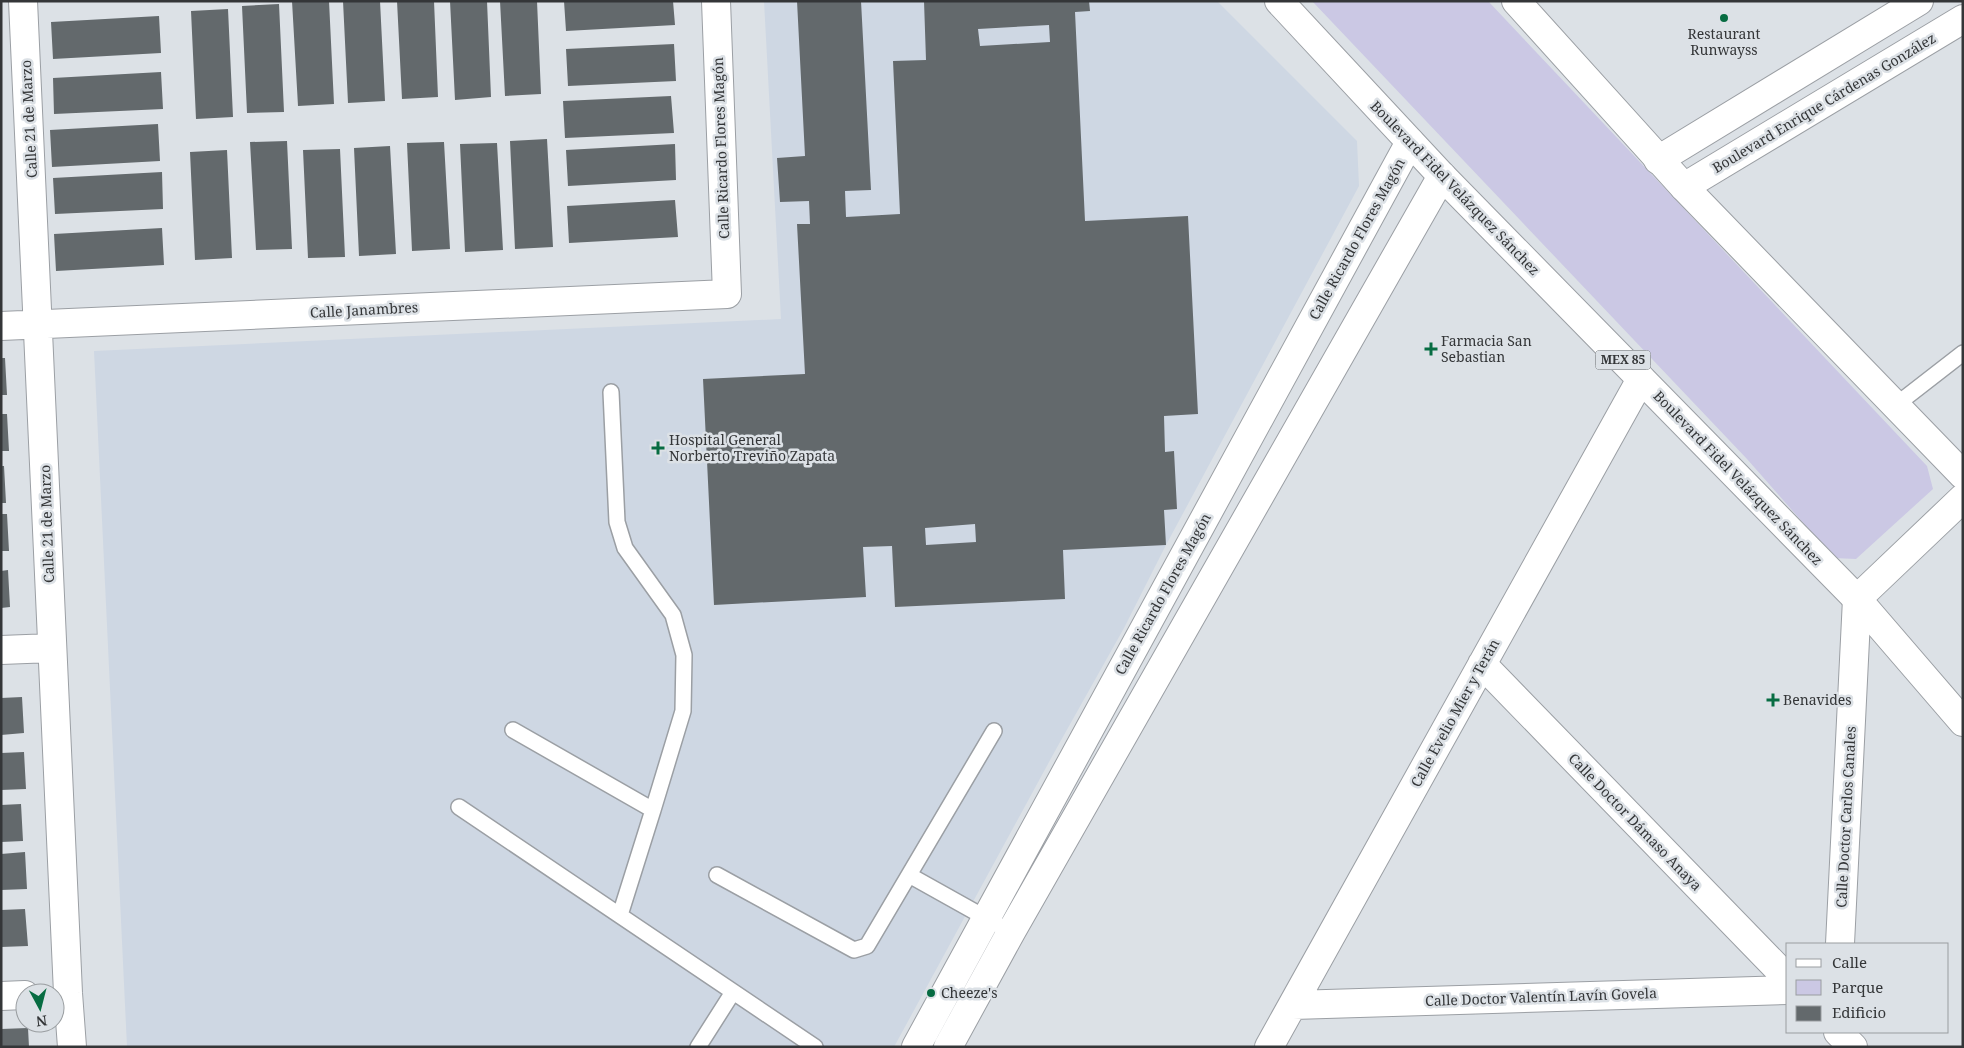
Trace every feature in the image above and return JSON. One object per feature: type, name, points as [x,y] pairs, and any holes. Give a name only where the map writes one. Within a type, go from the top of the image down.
[{"type":"street","name":"Calle 21 de Marzo","points":[[23,1],[52,648],[61,983]]},
{"type":"street","name":"Calle Ricardo Flores Magón","points":[[716,1],[727,294]]},
{"type":"street","name":"Boulevard Fidel Velázquez Sánchez","points":[[1279,1],[1442,176],[1857,599],[1963,722]]},
{"type":"street","points":[[1516,1],[1658,160],[1963,475]]},
{"type":"street","points":[[1658,160],[1919,1]]},
{"type":"street","name":"Boulevard Enrique Cárdenas González","points":[[1684,187],[1963,18]]},
{"type":"street","name":"Calle Ricardo Flores Magón","points":[[916,1047],[1410,142]]},
{"type":"street","points":[[948,1047],[1011,932],[1442,176]]},
{"type":"street","name":"Calle Janambres","points":[[1,326],[727,294]]},
{"type":"street","name":"Calle Evelio Mier y Terán","points":[[1269,1047],[1641,379]]},
{"type":"street","points":[[1857,599],[1963,498]]},
{"type":"street","points":[[1198,530],[1230,549]]},
{"type":"street","name":"Calle Doctor Carlos Canales","points":[[1840,943],[1857,599]]},
{"type":"street","points":[[1,650],[52,648]]},
{"type":"street","name":"Calle Doctor Dámaso Anaya","points":[[1482,664],[1786,978]]},
{"type":"street","name":"Calle Doctor Valentín Lavín Govela","points":[[1293,1005],[1786,990]]},
{"type":"street","points":[[1,996],[15,995]]},
{"type":"street","name":"Calle 21 de Marzo","points":[[65,1013],[72,1047]]},
{"type":"street","points":[[1836,1047],[1837,1033]]},
{"type":"street","points":[[1838,1033],[1853,1047]]},
{"type":"lane","points":[[1896,406],[1963,353]]},
{"type":"lane","points":[[611,392],[617,522],[625,548],[673,615],[684,655],[683,711],[620,915]]},
{"type":"lane","points":[[513,730],[653,810]]},
{"type":"lane","points":[[717,875],[854,950],[867,946],[994,731]]},
{"type":"lane","points":[[459,807],[733,992],[808,1045]]},
{"type":"lane","points":[[909,875],[1011,932]]},
{"type":"lane","points":[[698,1047],[733,992]]},
{"type":"shaded area","name":"Hospital General Norberto Treviño Zapata","points":[[764,1],[1217,1],[1357,141],[1359,186],[1166,545],[1124,628],[894,1047],[127,1047],[94,351],[781,319]]},
{"type":"green space","points":[[1312,1],[1488,1],[1927,466],[1933,489],[1856,559],[1834,558],[1747,459]]},
{"type":"building","points":[[292,1],[329,1],[334,104],[298,106]]},
{"type":"building","points":[[343,1],[380,1],[385,101],[348,103]]},
{"type":"building","points":[[397,1],[434,1],[438,97],[402,99]]},
{"type":"building","points":[[450,1],[487,1],[491,97],[455,100]]},
{"type":"building","points":[[500,1],[537,1],[541,94],[505,96]]},
{"type":"building","points":[[564,1],[673,1],[675,25],[566,31]]},
{"type":"building","points":[[797,1],[861,1],[871,190],[845,191],[846,217],[900,214],[893,61],[926,60],[924,1],[1089,1],[1090,11],[1075,12],[1085,221],[1188,216],[1198,414],[1164,416],[1165,452],[1174,451],[1177,509],[1164,510],[1166,545],[1063,550],[1065,599],[895,607],[892,546],[863,547],[866,597],[714,605],[703,379],[805,374],[797,224],[810,224],[809,201],[780,202],[777,158],[805,156]],"holes":[[[1049,25],[1050,42],[980,46],[978,29]],[[975,524],[976,542],[926,545],[925,528]]]},
{"type":"building","points":[[279,4],[284,112],[247,113],[242,6]]},
{"type":"building","points":[[228,9],[233,117],[196,119],[191,11]]},
{"type":"building","points":[[159,16],[161,53],[53,59],[51,22]]},
{"type":"building","points":[[674,44],[676,81],[568,86],[566,49]]},
{"type":"building","points":[[161,72],[163,109],[54,114],[53,78]]},
{"type":"building","points":[[671,96],[674,133],[565,138],[563,101]]},
{"type":"building","points":[[158,124],[160,161],[52,167],[50,130]]},
{"type":"building","points":[[547,139],[553,247],[515,249],[510,141]]},
{"type":"building","points":[[287,141],[292,249],[256,250],[250,142]]},
{"type":"building","points":[[444,142],[450,249],[412,251],[407,143]]},
{"type":"building","points":[[497,143],[503,250],[465,252],[460,144]]},
{"type":"building","points":[[675,144],[676,180],[568,186],[566,150]]},
{"type":"building","points":[[390,146],[396,254],[359,256],[354,148]]},
{"type":"building","points":[[340,149],[345,257],[308,258],[303,150]]},
{"type":"building","points":[[227,150],[232,258],[195,260],[190,152]]},
{"type":"building","points":[[162,172],[163,209],[55,214],[53,178]]},
{"type":"building","points":[[675,200],[678,237],[569,243],[567,206]]},
{"type":"building","points":[[162,228],[164,265],[56,271],[54,234]]},
{"type":"building","points":[[1,358],[5,358],[7,395],[1,395]]},
{"type":"building","points":[[1,414],[7,414],[9,451],[1,451]]},
{"type":"building","points":[[1,466],[4,466],[6,503],[1,503]]},
{"type":"building","points":[[1,514],[7,514],[9,551],[1,551]]},
{"type":"building","points":[[8,570],[10,607],[1,608],[1,571]]},
{"type":"building","points":[[22,697],[24,733],[1,735],[1,698]]},
{"type":"building","points":[[24,752],[26,789],[1,790],[1,753]]},
{"type":"building","points":[[21,804],[23,841],[1,842],[1,805]]},
{"type":"building","points":[[25,852],[27,889],[1,890],[1,854]]},
{"type":"building","points":[[25,909],[28,946],[1,947],[1,910]]},
{"type":"building","points":[[15,1028],[15,1033],[28,1033],[29,1047],[1,1047],[1,1029]]},
{"type":"place","name":"Restaurant Runwayss","points":[[1724,18]]},
{"type":"place","name":"Farmacia San Sebastian","points":[[1431,349]]},
{"type":"place","name":"Hospital General Norberto Treviño Zapata","points":[[658,448]]},
{"type":"place","name":"Benavides","points":[[1773,700]]},
{"type":"place","name":"Cheeze's","points":[[931,993]]}]
